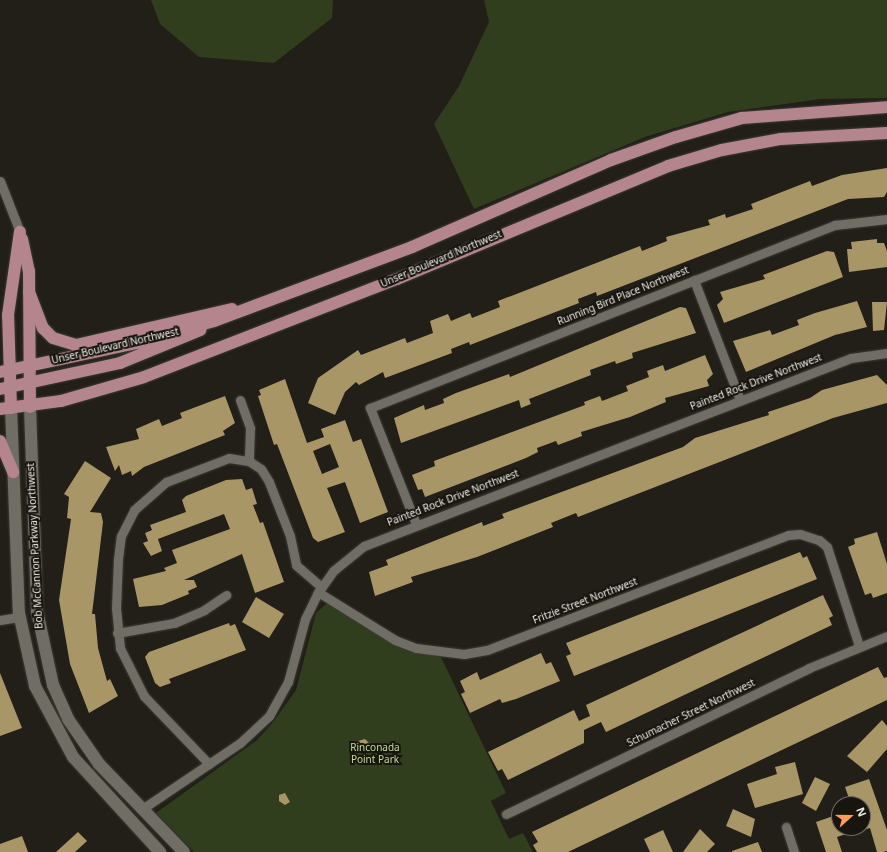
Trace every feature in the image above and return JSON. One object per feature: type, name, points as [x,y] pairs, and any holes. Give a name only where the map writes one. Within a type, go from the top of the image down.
[{"type":"main road","name":"Unser Boulevard Northwest","points":[[5,371],[137,343],[214,321],[412,247],[612,160],[676,137],[742,118],[807,110],[887,107]]},
{"type":"main road","name":"Unser Boulevard Northwest","points":[[5,409],[30,407],[100,390],[177,365],[668,166],[782,139],[887,133]]},
{"type":"main road","points":[[20,232],[29,292],[30,407]]},
{"type":"main road","points":[[5,409],[5,371],[8,315],[20,232]]},
{"type":"main road","points":[[0,316],[12,292]]},
{"type":"main road","points":[[29,292],[43,328],[53,338],[76,345],[206,312],[253,306]]},
{"type":"main road","points":[[5,388],[29,385],[144,355],[193,335],[214,321]]},
{"type":"main road","points":[[0,442],[13,472]]},
{"type":"street","points":[[0,181],[20,232]]},
{"type":"street","name":"Running Bird Place Northwest","points":[[416,524],[370,408],[835,225],[887,219]]},
{"type":"street","points":[[694,280],[740,400]]},
{"type":"street","name":"Painted Rock Drive Northwest","points":[[142,809],[210,764],[250,735],[276,705],[288,682],[305,619],[319,590],[343,562],[364,546],[416,524],[851,358],[887,353]]},
{"type":"street","points":[[210,764],[144,696],[125,662],[118,633],[116,582],[121,536],[136,506],[157,488],[177,478],[229,458],[249,461],[250,428],[240,400]]},
{"type":"street","name":"Bob McCannon Parkway Northwest","points":[[30,407],[37,614],[47,667],[68,719],[99,764],[179,850]]},
{"type":"street","name":"Bob McCannon Parkway Northwest","points":[[5,409],[13,472],[19,617],[30,668],[52,723],[85,773],[160,852]]},
{"type":"street","name":"Fritzie Street Northwest","points":[[249,461],[261,469],[269,482],[290,536],[296,565],[319,590],[395,640],[416,648],[464,654],[487,650],[788,535],[800,534],[818,540],[827,548],[840,583],[859,646]]},
{"type":"street","points":[[118,633],[174,623],[204,610],[226,595]]},
{"type":"street","points":[[0,620],[37,614]]},
{"type":"street","name":"Schumacher Street Northwest","points":[[506,814],[859,646],[887,636]]},
{"type":"street","points":[[130,821],[142,809]]},
{"type":"street","points":[[786,827],[794,852]]},
{"type":"green space","points":[[151,0],[333,0],[332,18],[274,63],[199,57],[160,24]]},
{"type":"green space","points":[[484,0],[887,0],[887,98],[820,99],[728,112],[645,137],[474,209],[434,124],[459,86],[489,22]]},
{"type":"green space","name":"Rinconada Point Park","points":[[327,603],[411,650],[441,657],[506,793],[491,801],[509,839],[523,833],[533,852],[194,852],[156,813],[257,740],[274,721],[296,690],[316,613]]},
{"type":"building","points":[[887,168],[887,192],[884,197],[848,199],[597,296],[596,292],[578,299],[579,303],[470,345],[469,342],[451,349],[452,353],[385,378],[383,372],[359,385],[356,382],[345,392],[335,415],[308,403],[318,378],[358,350],[361,355],[405,338],[407,343],[433,333],[430,321],[448,314],[451,321],[470,313],[472,318],[500,307],[498,301],[640,246],[642,251],[667,241],[666,237],[710,225],[708,220],[725,214],[726,218],[753,209],[751,204],[810,181],[812,186],[842,175]]},
{"type":"building","points":[[877,239],[877,243],[884,243],[887,251],[887,267],[849,272],[847,249],[852,249],[851,242]]},
{"type":"building","points":[[827,251],[834,252],[843,277],[724,323],[717,305],[723,299],[720,292],[765,279],[763,275]]},
{"type":"building","points":[[857,301],[867,327],[835,335],[746,372],[733,341],[770,330],[772,335],[799,325],[797,320],[815,313]]},
{"type":"building","points":[[872,302],[887,302],[884,330],[873,331]]},
{"type":"building","points":[[680,307],[686,308],[696,333],[632,353],[633,358],[616,364],[615,361],[590,370],[591,375],[529,399],[531,404],[521,408],[519,400],[401,443],[394,418],[424,405],[425,410],[444,403],[443,399],[456,393],[509,374],[510,377]]},
{"type":"building","points":[[705,355],[713,374],[707,380],[709,386],[665,398],[666,402],[630,417],[581,432],[582,436],[558,445],[556,441],[537,448],[538,452],[526,458],[425,497],[422,489],[418,490],[412,475],[435,466],[434,461],[585,405],[584,402],[600,396],[602,401],[628,391],[626,386],[649,377],[647,371],[663,365],[665,371]]},
{"type":"building","points":[[877,375],[887,385],[887,403],[833,418],[578,517],[576,513],[551,523],[553,527],[477,557],[411,577],[413,582],[375,596],[369,572],[388,565],[386,560],[482,522],[483,526],[504,518],[502,514],[683,447],[695,438],[769,415],[768,412],[810,398],[822,390]]},
{"type":"building","points":[[285,379],[307,443],[324,437],[321,429],[345,420],[353,442],[361,439],[388,512],[360,523],[345,482],[327,488],[345,532],[318,542],[313,538],[277,444],[274,445],[258,396],[261,395],[259,390]],"holes":[[[330,444],[339,467],[322,474],[313,451]]]},
{"type":"building","points":[[225,396],[235,423],[223,431],[225,435],[144,467],[132,476],[131,471],[122,475],[119,465],[115,471],[106,447],[139,439],[136,429],[159,419],[162,426],[182,418],[180,413]]},
{"type":"building","points":[[85,461],[111,478],[90,512],[101,513],[103,522],[92,614],[95,614],[98,648],[107,681],[110,679],[118,696],[89,713],[70,664],[59,600],[71,519],[67,518],[69,497],[64,494]]},
{"type":"building","points":[[242,479],[246,490],[252,488],[257,504],[253,505],[260,523],[263,522],[284,582],[255,593],[242,554],[184,580],[194,580],[197,587],[188,591],[189,594],[162,605],[139,607],[133,579],[166,571],[164,568],[177,563],[172,550],[230,529],[224,514],[158,539],[162,551],[151,556],[143,543],[148,541],[145,533],[152,530],[150,525],[186,512],[182,500],[186,496],[226,480]]},
{"type":"building","points":[[877,532],[887,564],[887,593],[873,598],[871,593],[865,595],[848,547],[855,544],[854,539]]},
{"type":"building","points":[[800,552],[803,558],[807,556],[817,579],[574,676],[566,656],[571,654],[566,643]]},
{"type":"building","points":[[823,595],[833,616],[829,618],[832,625],[606,732],[601,722],[584,730],[584,743],[508,780],[502,769],[498,771],[488,752],[574,710],[579,721],[590,716],[586,705]]},
{"type":"building","points":[[256,597],[284,614],[269,638],[242,622]]},
{"type":"building","points":[[229,623],[230,626],[235,624],[246,650],[169,679],[171,683],[160,687],[155,683],[145,657],[149,652]]},
{"type":"building","points":[[541,653],[546,664],[551,662],[560,681],[516,699],[502,703],[500,699],[470,713],[461,694],[465,692],[460,681],[477,672],[480,680]]},
{"type":"building","points":[[878,667],[884,678],[887,677],[887,700],[568,852],[537,852],[533,845],[538,842],[532,832]]},
{"type":"building","points":[[0,673],[22,728],[0,736]]},
{"type":"building","points":[[882,720],[887,726],[887,749],[867,772],[847,756]]},
{"type":"building","points":[[365,739],[370,744],[368,750],[362,752],[358,741]]},
{"type":"building","points":[[795,762],[803,794],[755,808],[747,784],[777,774],[775,767]]},
{"type":"building","points":[[815,777],[830,784],[816,811],[802,803]]},
{"type":"building","points":[[869,779],[887,830],[887,851],[877,852],[871,831],[871,796],[848,796],[845,787]]},
{"type":"building","points":[[285,793],[290,802],[285,805],[279,801],[279,795]]},
{"type":"building","points":[[733,809],[755,819],[751,837],[726,826]]},
{"type":"building","points":[[831,817],[831,836],[840,836],[837,837],[842,852],[826,852],[816,822]]},
{"type":"building","points":[[700,829],[715,844],[707,852],[683,852]]},
{"type":"building","points":[[663,830],[673,852],[650,852],[644,839]]},
{"type":"building","points":[[78,832],[87,841],[75,852],[56,852]]},
{"type":"building","points":[[22,836],[28,852],[0,852],[0,844]]},
{"type":"building","points":[[758,842],[762,852],[732,852],[732,851]]}]
